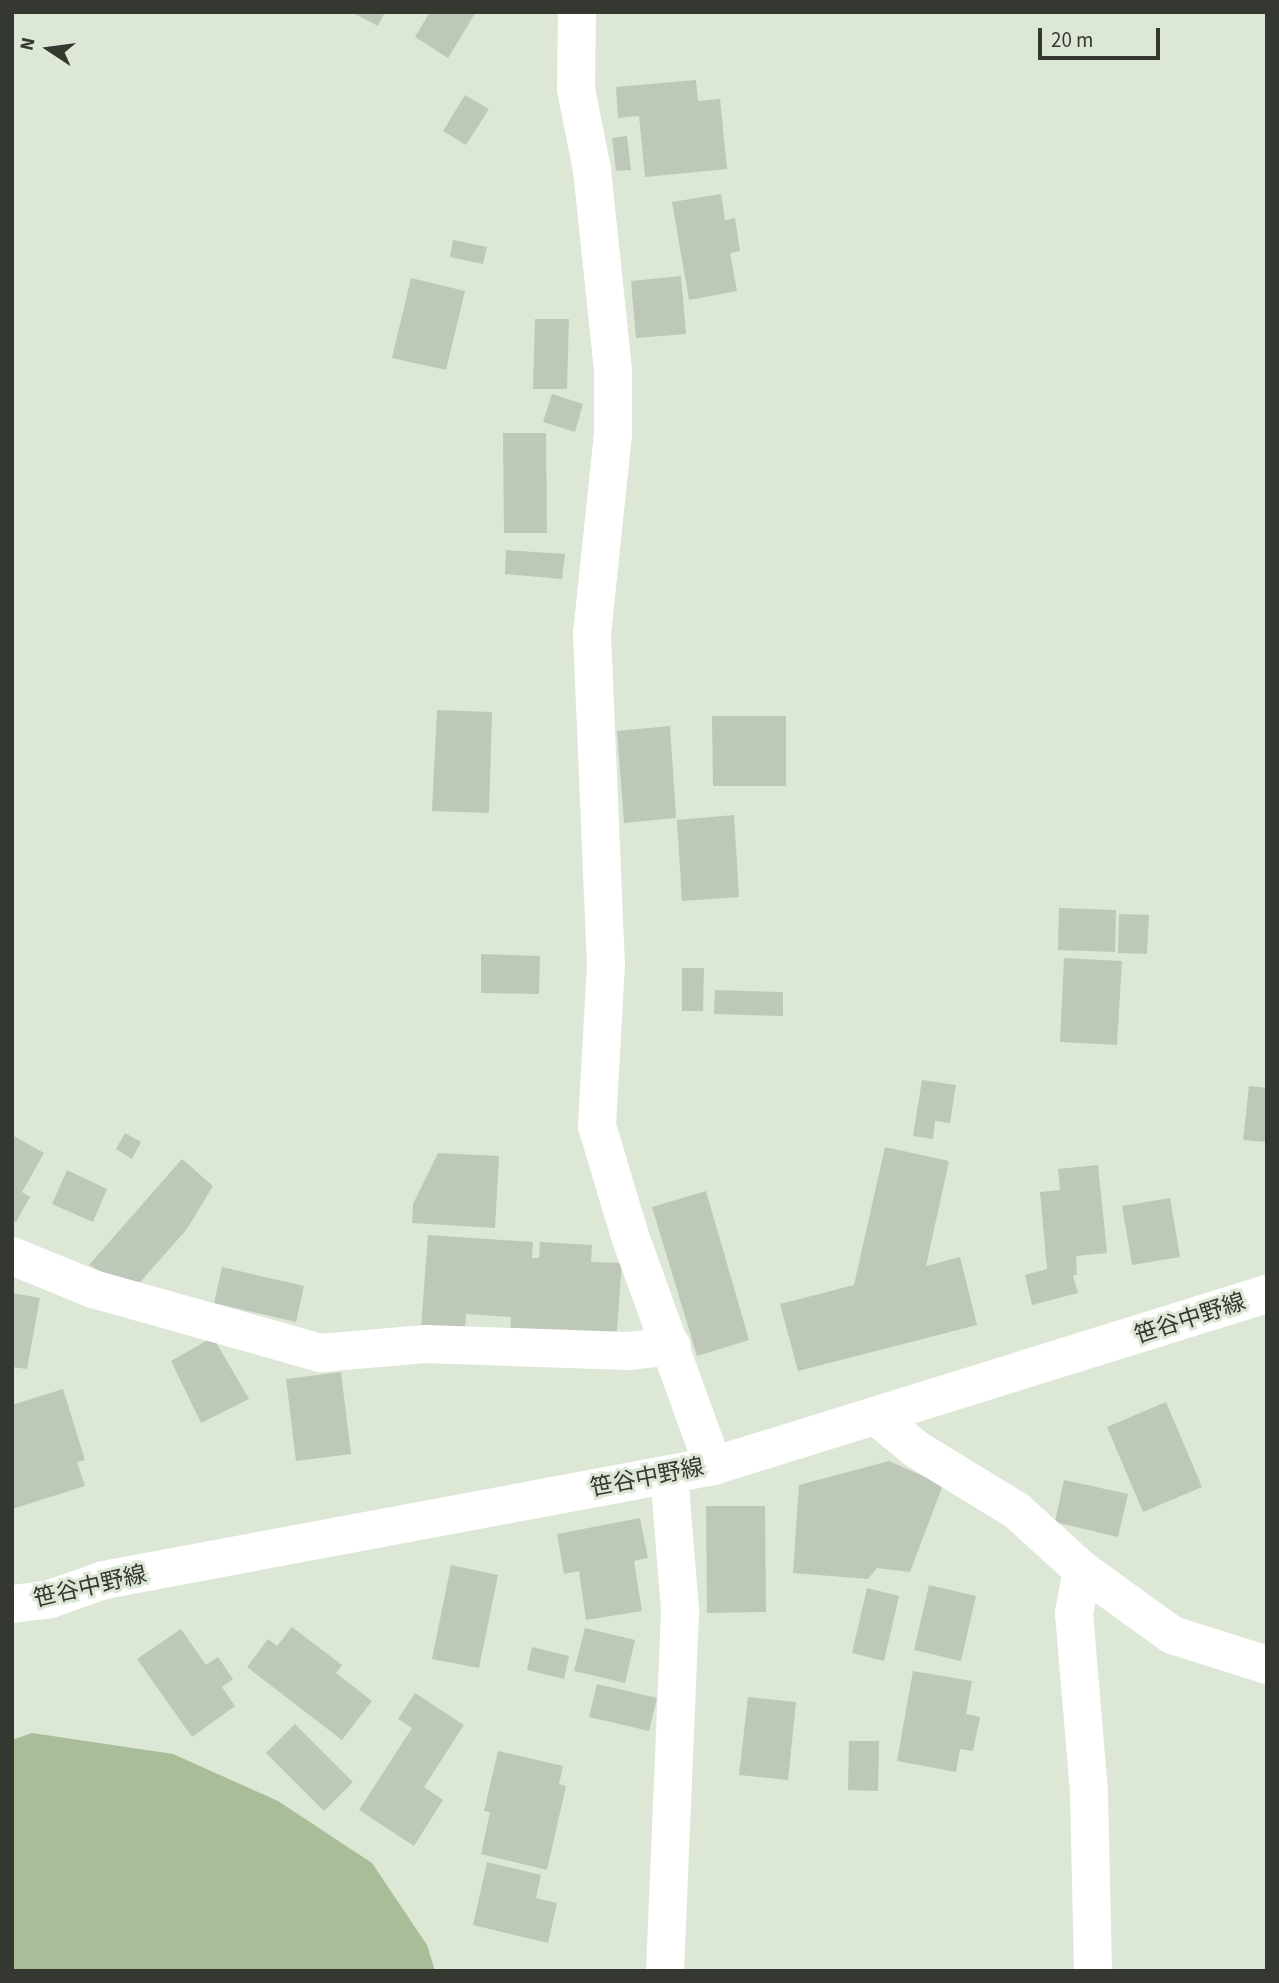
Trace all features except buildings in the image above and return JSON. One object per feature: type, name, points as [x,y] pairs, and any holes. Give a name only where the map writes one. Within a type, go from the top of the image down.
[{"type":"street","points":[[577,12],[576,89],[592,170],[613,371],[614,434],[592,633],[606,964],[597,1126],[631,1239],[713,1466]]},
{"type":"street","points":[[12,1256],[93,1289],[321,1353],[426,1344],[628,1351],[671,1346]]},
{"type":"street","name":"笹谷中野線","points":[[12,1604],[51,1599],[104,1580],[713,1466],[1267,1294]]},
{"type":"street","points":[[876,1416],[916,1449],[1017,1511],[1082,1570],[1172,1635],[1267,1665]]},
{"type":"street","points":[[665,1971],[680,1610],[669,1474]]},
{"type":"street","points":[[1082,1570],[1074,1613],[1089,1793],[1093,1971]]},
{"type":"green space","points":[[32,1733],[173,1754],[278,1801],[372,1863],[427,1945],[435,1971],[12,1971],[12,1740]]}]
